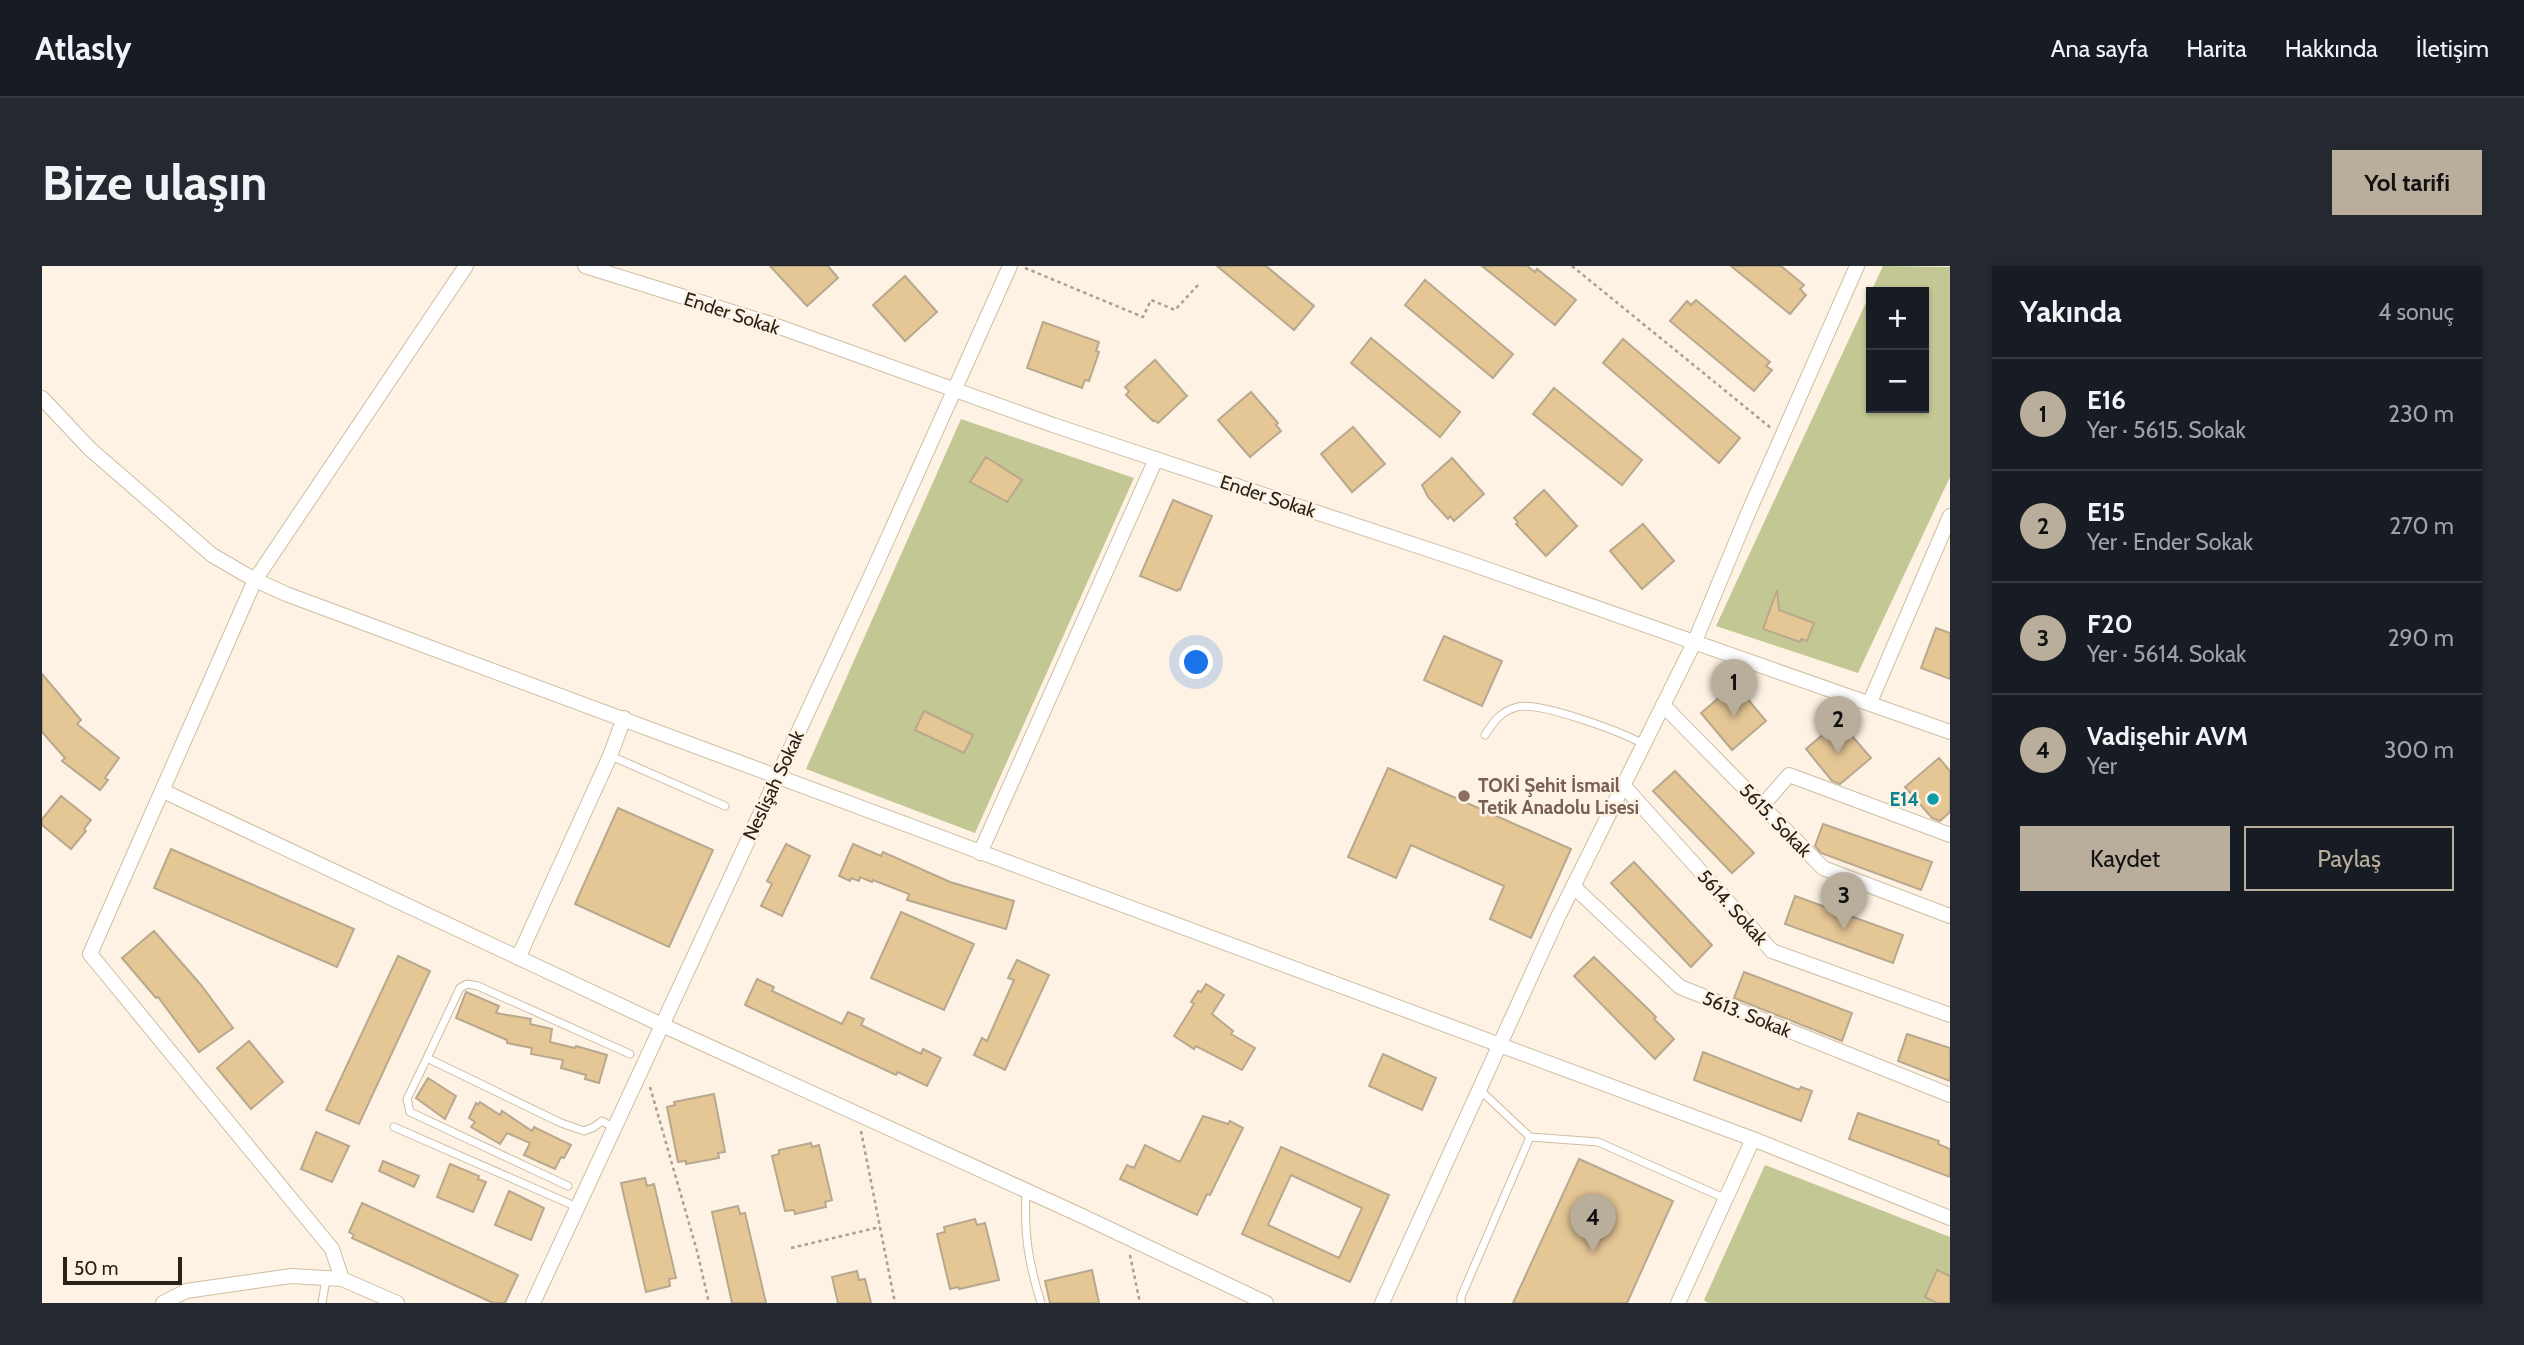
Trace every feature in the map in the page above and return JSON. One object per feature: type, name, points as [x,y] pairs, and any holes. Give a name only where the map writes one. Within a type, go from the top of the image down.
[{"type":"street","points":[[342,1279],[332,1249],[90,954],[255,580],[466,266]]},
{"type":"street","name":"Ender Sokak","points":[[585,266],[774,326],[954,391],[1469,562],[1950,732]]},
{"type":"street","name":"Neslişah Sokak","points":[[533,1303],[874,569],[1010,266]]},
{"type":"street","points":[[1382,1303],[1573,886],[1695,641],[1857,266]]},
{"type":"street","points":[[42,398],[90,449],[212,555],[286,594],[1137,909],[1499,1047],[1753,1139],[1950,1218]]},
{"type":"street","points":[[981,853],[1156,459]]},
{"type":"street","points":[[1870,702],[1950,516]]},
{"type":"street","name":"5615. Sokak","points":[[1663,705],[1822,868],[1950,916]]},
{"type":"street","points":[[518,958],[625,718]]},
{"type":"street","points":[[1762,806],[1788,775],[1950,835]]},
{"type":"street","name":"5614. Sokak","points":[[1623,785],[1772,951],[1950,1015]]},
{"type":"street","points":[[163,791],[662,1025],[1126,1236],[1266,1303]]},
{"type":"street","name":"5613. Sokak","points":[[1573,886],[1680,987],[1950,1095]]},
{"type":"street","points":[[1678,1303],[1753,1139]]},
{"type":"street","points":[[163,1303],[186,1291],[291,1276],[342,1279],[397,1303]]},
{"type":"lane","points":[[1485,735],[1498,716],[1520,706],[1545,709],[1626,734],[1643,744]]},
{"type":"lane","points":[[610,756],[725,806]]},
{"type":"lane","points":[[568,1186],[410,1112],[407,1099],[460,988],[467,984],[478,986],[630,1054]]},
{"type":"lane","points":[[428,1058],[561,1123],[584,1131],[594,1128],[602,1121],[614,1128]]},
{"type":"lane","points":[[1480,1090],[1530,1137],[1598,1142],[1724,1198]]},
{"type":"lane","points":[[394,1127],[577,1208]]},
{"type":"lane","points":[[1461,1303],[1461,1297],[1530,1137]]},
{"type":"lane","points":[[1026,1190],[1024,1223],[1028,1261],[1041,1303]]},
{"type":"lane","points":[[322,1303],[326,1278]]},
{"type":"path","points":[[1021,266],[1143,317],[1151,300],[1175,310],[1198,285]]},
{"type":"path","points":[[1572,266],[1782,436]]},
{"type":"path","points":[[644,1063],[698,1251],[709,1303]]},
{"type":"path","points":[[858,1114],[895,1303]]},
{"type":"path","points":[[791,1248],[880,1227]]},
{"type":"path","points":[[1126,1236],[1140,1303]]},
{"type":"green space","points":[[1883,266],[1950,267],[1950,477],[1858,673],[1716,626],[1866,303],[1866,413],[1929,413],[1929,287],[1873,287]]},
{"type":"green space","points":[[961,419],[1134,478],[975,833],[806,769]]},
{"type":"green space","points":[[1765,1165],[1950,1237],[1950,1303],[1708,1303],[1704,1300]]},
{"type":"building","points":[[770,266],[828,266],[838,278],[807,306]]},
{"type":"building","points":[[1217,266],[1266,266],[1314,306],[1294,330]]},
{"type":"building","points":[[1482,266],[1527,266],[1535,272],[1537,269],[1576,300],[1555,325]]},
{"type":"building","points":[[1731,266],[1781,266],[1804,285],[1800,289],[1806,295],[1790,314]]},
{"type":"building","points":[[905,276],[937,312],[905,341],[873,305]]},
{"type":"building","points":[[1425,280],[1513,354],[1493,378],[1405,305]]},
{"type":"building","points":[[1696,300],[1770,362],[1766,366],[1772,370],[1754,391],[1670,321],[1687,301],[1691,305]]},
{"type":"building","points":[[1043,322],[1099,342],[1096,351],[1099,352],[1089,381],[1085,380],[1082,388],[1027,368]]},
{"type":"building","points":[[1371,338],[1460,412],[1440,437],[1351,363]]},
{"type":"building","points":[[1623,339],[1740,438],[1719,463],[1603,363]]},
{"type":"building","points":[[1155,360],[1187,396],[1158,423],[1126,395],[1129,391],[1125,387]]},
{"type":"building","points":[[1554,388],[1642,460],[1622,485],[1533,414]]},
{"type":"building","points":[[1251,392],[1278,423],[1276,425],[1281,431],[1250,457],[1218,420]]},
{"type":"building","points":[[1353,427],[1385,464],[1352,492],[1321,454]]},
{"type":"building","points":[[986,457],[1022,480],[1007,502],[970,482]]},
{"type":"building","points":[[1452,458],[1484,494],[1454,521],[1450,516],[1448,519],[1428,497],[1422,485]]},
{"type":"building","points":[[1544,490],[1577,526],[1546,556],[1516,524],[1518,522],[1514,518]]},
{"type":"building","points":[[1173,500],[1212,516],[1180,590],[1177,591],[1140,576]]},
{"type":"building","points":[[1643,524],[1674,561],[1642,589],[1610,551]]},
{"type":"building","points":[[1777,590],[1779,610],[1814,623],[1807,641],[1801,639],[1800,642],[1763,629]]},
{"type":"building","points":[[1936,628],[1950,633],[1950,679],[1921,668]]},
{"type":"building","points":[[1444,636],[1502,661],[1482,706],[1424,680]]},
{"type":"building","points":[[42,674],[81,720],[77,724],[119,758],[100,790],[62,761],[65,758],[42,732]]},
{"type":"building","points":[[1735,684],[1766,721],[1732,750],[1701,713]]},
{"type":"building","points":[[924,711],[973,735],[964,753],[915,730]]},
{"type":"building","points":[[1839,721],[1871,758],[1840,784],[1832,781],[1806,749]]},
{"type":"building","name":"E14","points":[[1939,758],[1950,771],[1950,812],[1940,821],[1932,818],[1905,787]]},
{"type":"building","points":[[1388,768],[1571,849],[1531,938],[1490,919],[1504,886],[1411,845],[1396,878],[1348,857]]},
{"type":"building","points":[[1675,771],[1754,853],[1732,873],[1653,791]]},
{"type":"building","points":[[61,796],[91,820],[84,829],[86,831],[71,849],[42,825],[42,819]]},
{"type":"building","points":[[618,808],[713,850],[669,947],[575,904]]},
{"type":"building","points":[[1823,824],[1932,862],[1921,890],[1821,853],[1815,846]]},
{"type":"building","points":[[786,844],[810,856],[782,916],[761,906],[772,884],[767,881]]},
{"type":"building","points":[[853,844],[881,856],[883,852],[950,882],[1014,901],[1006,929],[907,900],[909,894],[873,880],[872,882],[860,877],[859,881],[851,878],[850,881],[839,876]]},
{"type":"building","points":[[171,849],[354,929],[337,967],[154,888]]},
{"type":"building","points":[[1634,862],[1712,945],[1691,967],[1611,883]]},
{"type":"building","points":[[1795,896],[1903,935],[1893,963],[1785,924]]},
{"type":"building","points":[[901,912],[974,944],[944,1010],[871,978]]},
{"type":"building","points":[[154,931],[201,985],[233,1028],[199,1052],[158,997],[156,998],[122,958]]},
{"type":"building","points":[[398,956],[430,971],[359,1124],[326,1110]]},
{"type":"building","points":[[1594,957],[1656,1017],[1654,1019],[1674,1039],[1655,1059],[1574,976]]},
{"type":"building","points":[[1017,960],[1049,975],[1005,1070],[974,1055],[982,1038],[987,1041],[1014,980],[1008,978]]},
{"type":"building","points":[[1744,972],[1852,1013],[1842,1041],[1734,998]]},
{"type":"building","points":[[757,979],[774,987],[772,991],[842,1024],[848,1012],[864,1019],[861,1025],[921,1054],[923,1049],[941,1058],[927,1086],[898,1072],[896,1075],[745,1005]]},
{"type":"building","points":[[1206,984],[1224,995],[1212,1014],[1233,1031],[1231,1034],[1255,1048],[1242,1070],[1196,1046],[1194,1049],[1174,1036],[1194,1004],[1191,1002]]},
{"type":"building","points":[[466,992],[499,1006],[496,1013],[531,1019],[530,1024],[552,1029],[550,1042],[607,1055],[599,1083],[585,1079],[586,1075],[561,1068],[563,1060],[531,1054],[532,1048],[507,1043],[507,1040],[456,1018]]},
{"type":"building","points":[[1907,1034],[1950,1048],[1950,1081],[1898,1061]]},
{"type":"building","points":[[249,1041],[283,1082],[251,1109],[217,1068]]},
{"type":"building","points":[[1703,1052],[1799,1090],[1801,1087],[1812,1091],[1801,1121],[1694,1080]]},
{"type":"building","points":[[1383,1054],[1436,1078],[1422,1110],[1369,1086]]},
{"type":"building","points":[[428,1078],[456,1096],[445,1119],[416,1098]]},
{"type":"building","points":[[714,1094],[725,1152],[718,1153],[719,1158],[686,1164],[686,1161],[678,1162],[667,1107],[675,1105],[674,1102]]},
{"type":"building","points":[[480,1102],[500,1115],[502,1111],[532,1131],[534,1127],[571,1145],[564,1158],[561,1157],[555,1169],[524,1155],[530,1143],[507,1133],[500,1144],[471,1127],[475,1122],[469,1118],[476,1103],[478,1105]]},
{"type":"building","points":[[1858,1113],[1939,1141],[1938,1144],[1950,1149],[1950,1177],[1849,1139]]},
{"type":"building","points":[[1203,1116],[1228,1124],[1230,1121],[1243,1128],[1210,1195],[1207,1194],[1197,1215],[1120,1179],[1127,1165],[1134,1168],[1145,1145],[1180,1162]]},
{"type":"building","points":[[316,1132],[349,1146],[332,1182],[301,1169]]},
{"type":"building","points":[[811,1143],[812,1147],[819,1145],[832,1200],[825,1202],[826,1207],[795,1214],[794,1210],[785,1211],[772,1156],[779,1154],[779,1150]]},
{"type":"building","points":[[1281,1147],[1389,1195],[1350,1282],[1242,1234]],"holes":[[[1291,1175],[1362,1208],[1339,1258],[1268,1225]]]},
{"type":"building","points":[[1579,1159],[1673,1201],[1627,1303],[1513,1303]]},
{"type":"building","points":[[383,1161],[419,1176],[414,1187],[379,1171]]},
{"type":"building","points":[[450,1164],[479,1176],[478,1179],[486,1182],[473,1212],[437,1197]]},
{"type":"building","points":[[645,1178],[647,1186],[654,1184],[676,1278],[669,1279],[670,1286],[646,1292],[621,1183]]},
{"type":"building","points":[[509,1191],[544,1208],[531,1240],[495,1225]]},
{"type":"building","points":[[362,1203],[518,1275],[505,1303],[493,1303],[352,1238],[354,1235],[349,1232]]},
{"type":"building","points":[[738,1206],[740,1214],[745,1213],[766,1303],[732,1303],[712,1212]]},
{"type":"building","points":[[975,1219],[977,1225],[985,1223],[999,1280],[950,1289],[937,1234],[945,1232],[944,1227]]},
{"type":"building","points":[[1092,1270],[1099,1303],[1050,1303],[1045,1281]]},
{"type":"building","points":[[1937,1270],[1950,1276],[1950,1303],[1937,1303],[1925,1297]]},
{"type":"building","points":[[857,1271],[859,1280],[865,1279],[871,1303],[838,1303],[832,1277]]},
{"type":"place","name":"E16","points":[[1734,717]]},
{"type":"place","name":"E15","points":[[1838,754]]},
{"type":"place","name":"TOKİ Şehit İsmail Tetik Anadolu Lisesi","points":[[1464,796]]},
{"type":"place","name":"E14","points":[[1933,799]]},
{"type":"place","name":"F20","points":[[1844,930]]},
{"type":"place","name":"Vadişehir AVM","points":[[1593,1252]]}]
